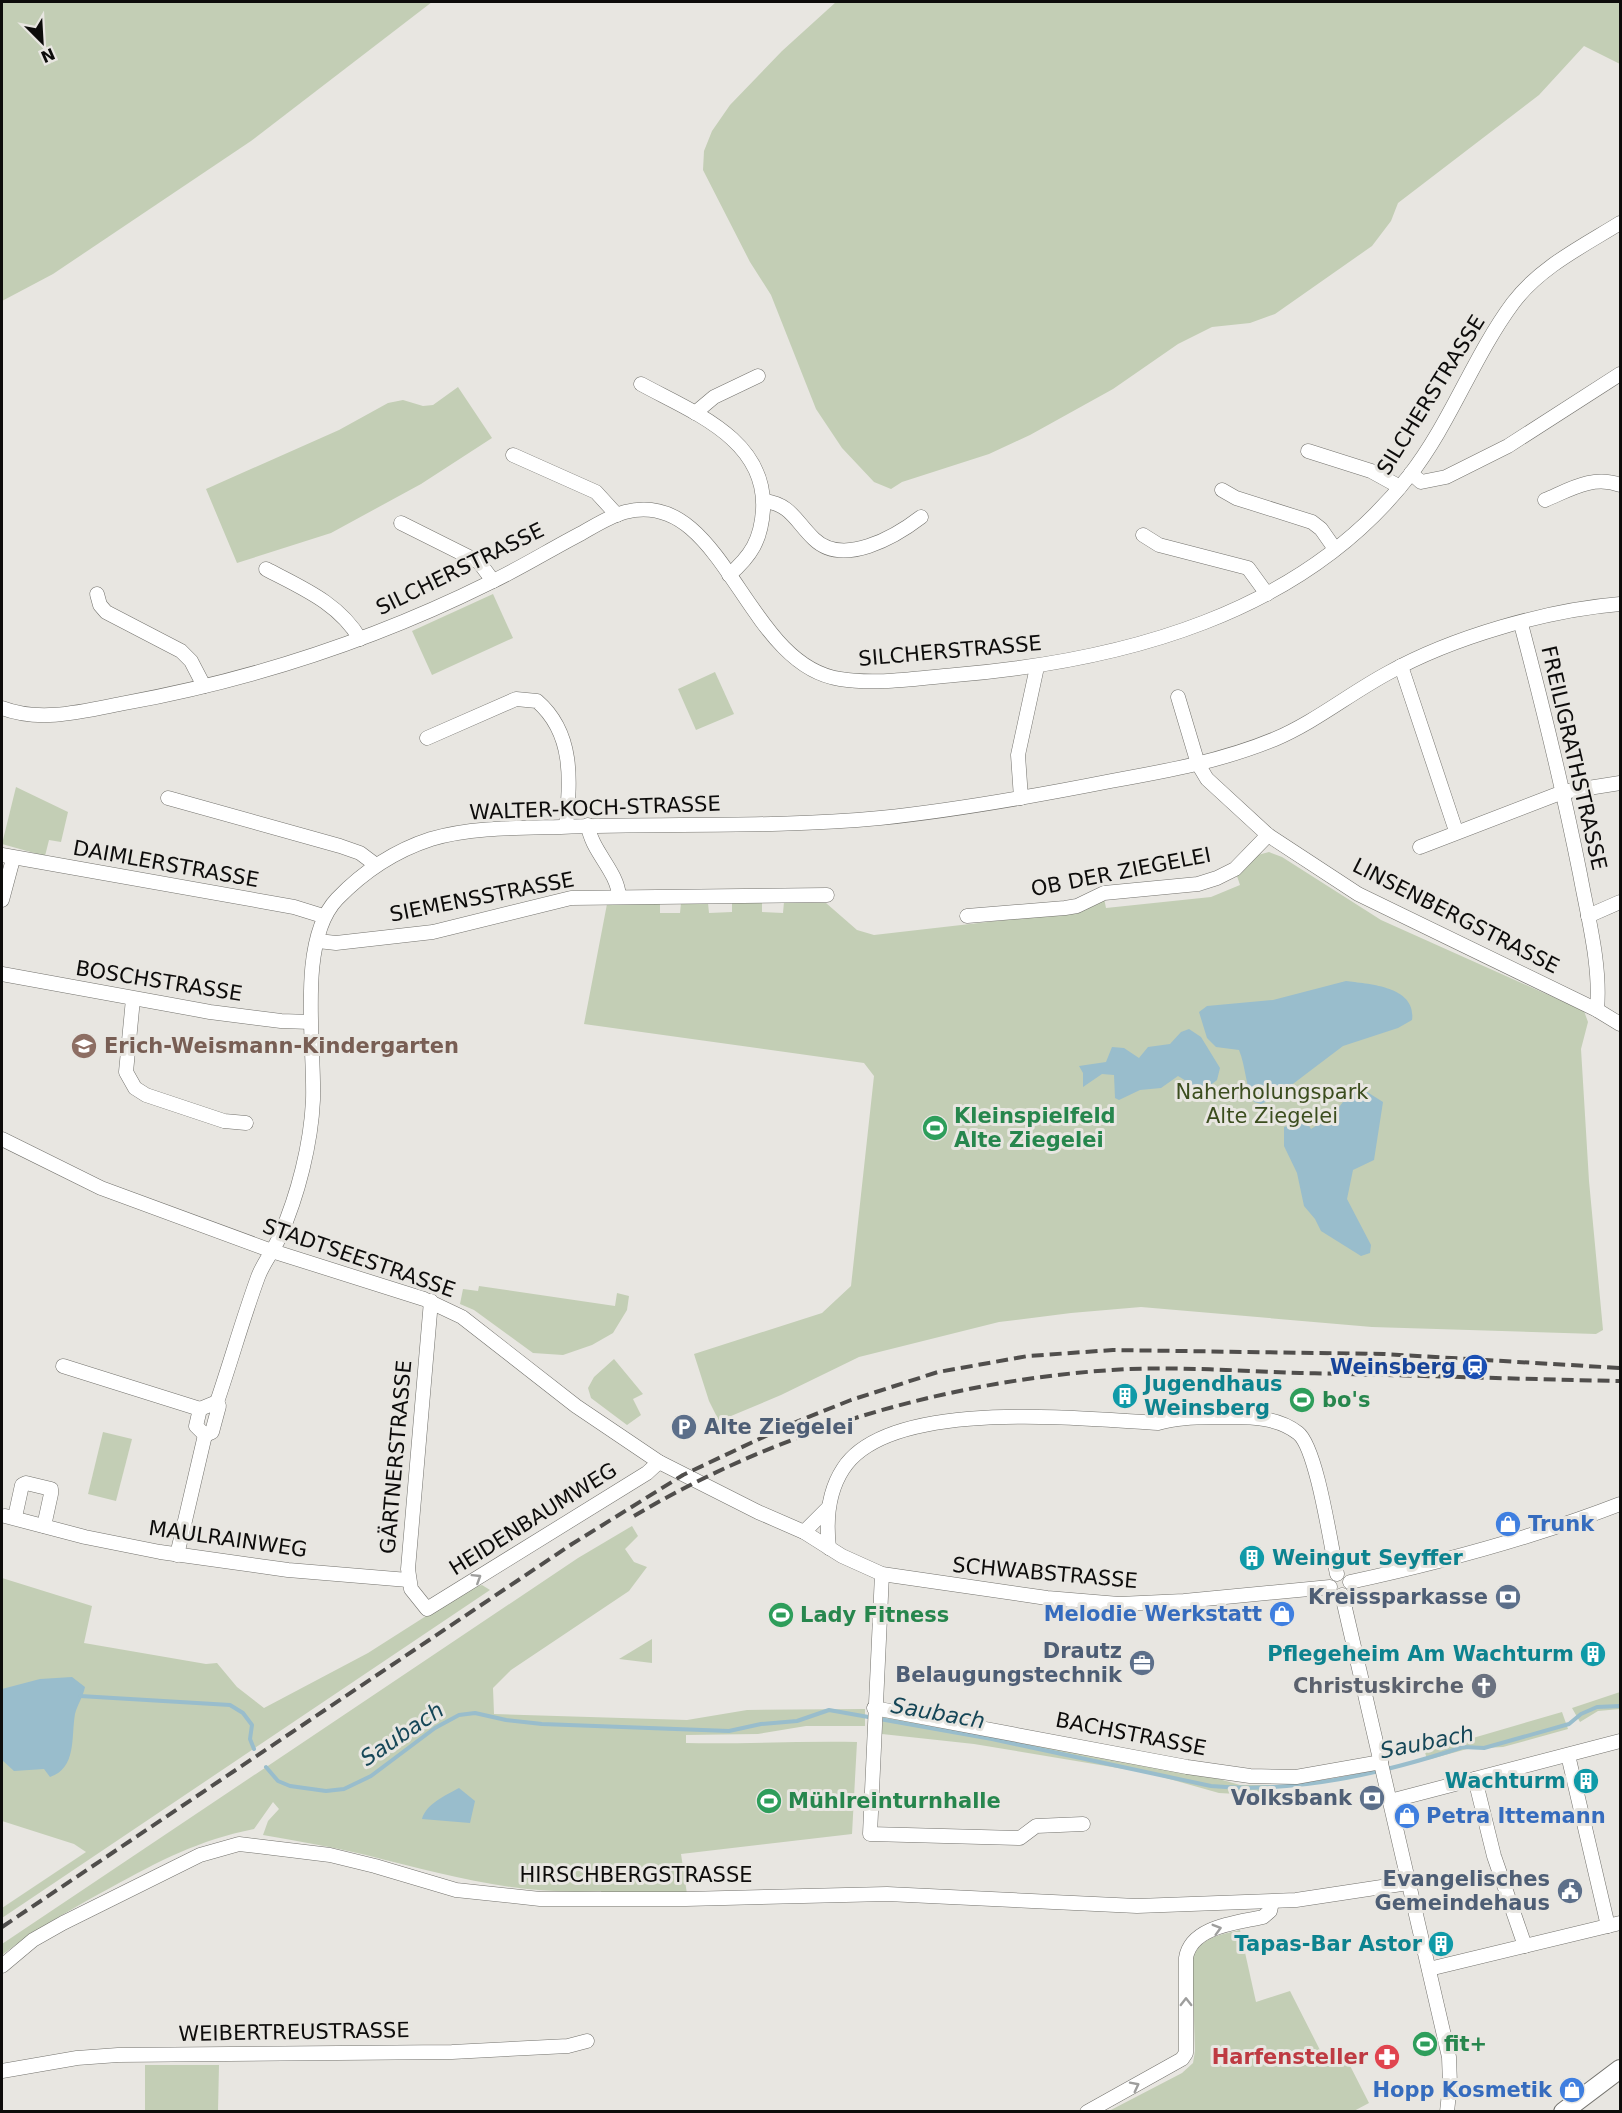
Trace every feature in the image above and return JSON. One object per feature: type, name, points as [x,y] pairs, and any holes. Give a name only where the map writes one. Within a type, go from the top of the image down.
[{"type":"street","name":"SILCHERSTRASSE","points":[[2,708],[14,713],[40,716],[71,713],[204,687],[268,670],[360,639],[493,581],[617,514],[630,510],[670,514],[700,534],[748,605],[787,653],[819,674],[837,679],[877,681],[1037,667],[1162,638],[1208,622],[1267,594],[1335,549],[1374,515],[1412,473],[1514,302],[1540,275],[1620,224]]},
{"type":"street","points":[[1412,473],[1421,482],[1446,477],[1520,440],[1620,374]]},
{"type":"street","points":[[696,413],[714,397],[758,376]]},
{"type":"street","points":[[640,384],[696,413],[729,435],[750,457],[760,480],[764,501],[759,538],[746,560],[729,575]]},
{"type":"street","points":[[1308,451],[1371,471],[1400,487]]},
{"type":"street","points":[[513,455],[596,492],[617,514]]},
{"type":"street","points":[[1545,500],[1583,484],[1600,480],[1620,485]]},
{"type":"street","points":[[1222,490],[1236,498],[1312,522],[1321,529],[1335,549]]},
{"type":"street","points":[[764,501],[785,507],[796,515],[815,540],[837,550],[864,547],[921,517]]},
{"type":"street","points":[[401,523],[479,562],[493,581]]},
{"type":"street","points":[[1143,535],[1159,545],[1248,568],[1267,594]]},
{"type":"street","points":[[266,569],[339,611],[350,622],[360,639]]},
{"type":"street","points":[[97,594],[100,605],[116,618],[181,651],[190,659],[204,687]]},
{"type":"street","name":"WALTER-KOCH-STRASSE","points":[[205,1435],[212,1432],[219,1406],[217,1402],[259,1273],[272,1251],[292,1201],[309,1135],[313,1098],[310,1022],[318,941],[324,916],[337,899],[376,865],[412,846],[457,833],[588,825],[807,823],[884,817],[1021,798],[1198,764],[1274,739],[1308,723],[1401,666],[1434,651],[1521,624],[1591,607],[1620,604]]},
{"type":"street","name":"FREILIGRATHSTRASSE","points":[[1521,624],[1554,745],[1588,916],[1597,975],[1597,1010]]},
{"type":"street","points":[[1401,666],[1456,831]]},
{"type":"street","points":[[1021,798],[1018,755],[1037,667]]},
{"type":"street","name":"LINSENBERGSTRASSE","points":[[1178,696],[1198,764],[1207,779],[1268,835],[1358,894],[1597,1010],[1620,1024]]},
{"type":"street","points":[[427,738],[516,699],[537,701],[554,721],[569,761],[566,826]]},
{"type":"street","points":[[1420,847],[1456,831],[1563,792],[1620,783]]},
{"type":"street","points":[[168,798],[340,846],[360,853],[376,865]]},
{"type":"street","name":"SIEMENSSTRASSE","points":[[588,825],[591,840],[615,881],[619,896]]},
{"type":"street","name":"OB DER ZIEGELEI","points":[[967,916],[1065,908],[1077,906],[1104,892],[1198,884],[1235,869],[1268,835]]},
{"type":"street","points":[[2,900],[7,857]]},
{"type":"street","name":"DAIMLERSTRASSE","points":[[7,857],[294,907],[324,916]]},
{"type":"street","name":"SIEMENSSTRASSE","points":[[318,941],[336,943],[464,927],[548,902],[571,898],[827,896]]},
{"type":"street","points":[[1588,916],[1620,902]]},
{"type":"street","name":"BOSCHSTRASSE","points":[[2,974],[133,999],[281,1021],[310,1022]]},
{"type":"street","points":[[133,999],[126,1072],[135,1088],[146,1095],[225,1121],[246,1123]]},
{"type":"street","name":"STADTSEESTRASSE","points":[[2,1139],[100,1188],[272,1251],[431,1301],[479,1328],[576,1406],[659,1462],[770,1518]]},
{"type":"street","name":"GÄRTNERSTRASSE","points":[[427,1610],[408,1581],[431,1301]]},
{"type":"street","points":[[63,1366],[200,1409],[217,1402]]},
{"type":"street","points":[[177,1555],[205,1435],[196,1426],[200,1409]]},
{"type":"street","points":[[829,1548],[828,1508],[837,1479],[850,1459],[869,1445],[894,1434],[932,1423],[969,1418],[1012,1416],[1158,1423],[1179,1417],[1237,1417],[1272,1420],[1299,1434],[1313,1465],[1337,1574]]},
{"type":"street","name":"HEIDENBAUMWEG","points":[[427,1610],[647,1473],[659,1462]]},
{"type":"street","name":"MAULRAINWEG","points":[[44,1526],[51,1489],[22,1485],[10,1516],[44,1526],[85,1537],[177,1555],[288,1570],[408,1581]]},
{"type":"street","points":[[1350,1582],[1452,1560],[1528,1538],[1620,1504]]},
{"type":"street","points":[[804,1532],[828,1508]]},
{"type":"street","name":"SCHWABSTRASSE","points":[[770,1518],[804,1532],[866,1569],[882,1574],[1047,1598],[1124,1604],[1330,1587]]},
{"type":"street","points":[[882,1574],[870,1834],[1020,1838],[1036,1826],[1083,1824]]},
{"type":"street","points":[[1337,1574],[1343,1575],[1350,1582],[1350,1588],[1342,1595]]},
{"type":"street","points":[[1337,1574],[1330,1581],[1330,1587],[1336,1594],[1342,1595]]},
{"type":"street","points":[[1342,1595],[1430,1969],[1450,2068],[1447,2112]]},
{"type":"street","name":"BACHSTRASSE","points":[[874,1716],[1250,1776],[1296,1777],[1381,1764]]},
{"type":"street","points":[[1390,1801],[1620,1741]]},
{"type":"street","points":[[1430,1969],[1614,1925],[1568,1755]]},
{"type":"street","points":[[1475,1779],[1494,1856],[1525,1946]]},
{"type":"street","name":"HIRSCHBERGSTRASSE","points":[[2,1966],[33,1940],[63,1923],[200,1855],[239,1844],[330,1856],[375,1866],[456,1890],[540,1899],[686,1899],[887,1894],[1137,1906],[1272,1902],[1408,1883]]},
{"type":"street","points":[[1087,2112],[1182,2059],[1186,2053],[1186,1958],[1189,1945],[1203,1933],[1263,1917],[1270,1911],[1272,1902]]},
{"type":"street","name":"WEIBERTREUSTRASSE","points":[[2,2071],[77,2058],[118,2055],[452,2052],[568,2046],[587,2042]]},
{"type":"street","points":[[1563,2112],[1620,2069]]},
{"type":"green space","points":[[2,2],[432,2],[251,141],[53,274],[2,301]]},
{"type":"green space","points":[[836,2],[1620,2],[1620,64],[1584,46],[1539,95],[1398,203],[1391,221],[1372,246],[1275,314],[1250,323],[1212,327],[1178,344],[1113,389],[1030,435],[989,454],[902,482],[891,489],[874,482],[842,448],[816,409],[771,295],[750,262],[703,170],[704,151],[712,131],[730,105],[782,51]]},
{"type":"green space","points":[[458,387],[492,438],[421,484],[331,533],[237,563],[206,489],[339,430],[388,403],[403,400],[423,406],[433,405]]},
{"type":"green space","points":[[493,594],[513,638],[432,675],[412,631]]},
{"type":"green space","points":[[715,672],[734,714],[696,730],[678,689]]},
{"type":"green space","points":[[16,787],[68,812],[61,842],[49,840],[45,856],[2,844]]},
{"type":"green space","name":"Naherholungspark Alte Ziegelei","points":[[1269,852],[1282,857],[1381,920],[1584,1011],[1588,1022],[1581,1049],[1589,1181],[1603,1330],[1596,1334],[1372,1327],[1141,1307],[1071,1313],[999,1322],[859,1357],[781,1395],[719,1421],[709,1401],[694,1354],[822,1313],[851,1286],[874,1076],[864,1063],[584,1024],[607,904],[660,903],[660,913],[680,913],[681,903],[708,903],[709,913],[732,912],[732,902],[762,901],[762,912],[783,913],[784,902],[826,903],[857,930],[874,935],[1030,917],[1104,898],[1106,908],[1211,897],[1240,885],[1236,873],[1254,856]]},
{"type":"green space","points":[[479,1286],[615,1306],[617,1293],[629,1296],[627,1310],[613,1333],[592,1345],[563,1355],[533,1353],[474,1310],[460,1304],[463,1289],[478,1291]]},
{"type":"green space","points":[[614,1359],[643,1394],[633,1399],[641,1415],[627,1425],[591,1398],[588,1388],[594,1377]]},
{"type":"green space","points":[[103,1432],[132,1439],[116,1501],[88,1494]]},
{"type":"green space","points":[[632,1526],[638,1536],[625,1549],[634,1562],[647,1567],[629,1591],[511,1670],[493,1688],[494,1714],[687,1720],[747,1710],[865,1709],[865,1726],[806,1726],[758,1734],[686,1735],[686,1743],[857,1742],[852,1834],[681,1854],[687,1894],[602,1895],[601,1891],[541,1890],[482,1882],[353,1852],[263,1835],[268,1821],[279,1809],[273,1802],[254,1829],[197,1845],[145,1869],[55,1919],[2,1955],[2,1944],[578,1558]]},
{"type":"green space","points":[[2,1578],[92,1606],[84,1643],[206,1664],[217,1663],[237,1687],[264,1708],[368,1653],[470,1588],[482,1585],[490,1590],[2,1918],[2,1908],[86,1852],[74,1844],[2,1821]]},
{"type":"green space","points":[[652,1639],[652,1663],[619,1659]]},
{"type":"green space","points":[[1620,1692],[1620,1709],[1598,1711],[1580,1722],[1572,1708]]},
{"type":"green space","points":[[1562,1712],[1568,1729],[1503,1747],[1467,1749],[1427,1760],[1425,1752]]},
{"type":"green space","points":[[883,1715],[1205,1775],[1240,1785],[1274,1785],[1274,1796],[1219,1793],[1148,1773],[974,1744],[882,1734]]},
{"type":"green space","points":[[1240,1930],[1256,2002],[1290,1991],[1322,2054],[1340,2046],[1369,2103],[1352,2112],[1107,2112],[1182,2073],[1193,2063],[1195,2051],[1192,1958],[1206,1941]]},
{"type":"green space","points":[[145,2065],[219,2065],[218,2111],[145,2111]]},
{"type":"water","points":[[1346,981],[1378,986],[1399,994],[1407,1000],[1412,1009],[1412,1020],[1398,1028],[1343,1046],[1273,1099],[1261,1104],[1254,1102],[1239,1050],[1216,1047],[1207,1038],[1199,1012],[1207,1006],[1273,1000]]},
{"type":"water","points":[[1189,1029],[1201,1037],[1220,1068],[1217,1080],[1203,1091],[1178,1076],[1161,1088],[1140,1090],[1119,1100],[1115,1098],[1114,1075],[1102,1074],[1083,1087],[1083,1073],[1079,1066],[1106,1062],[1112,1047],[1124,1048],[1139,1058],[1148,1047],[1170,1044],[1181,1032]]},
{"type":"water","points":[[1356,1085],[1383,1102],[1374,1160],[1353,1170],[1347,1199],[1371,1245],[1370,1253],[1361,1256],[1321,1231],[1304,1206],[1297,1173],[1284,1146],[1284,1127],[1306,1121],[1311,1129],[1333,1115]]},
{"type":"water","points":[[72,1677],[85,1687],[75,1714],[71,1751],[65,1767],[50,1777],[44,1769],[14,1771],[2,1760],[2,1689],[40,1679]]},
{"type":"water","points":[[459,1788],[475,1801],[470,1823],[422,1819],[432,1804]]},
{"type":"waterway","name":"Saubach","points":[[80,1696],[230,1705],[243,1713],[252,1725],[250,1739],[254,1749]]},
{"type":"waterway","name":"Saubach","points":[[266,1767],[278,1781],[290,1786],[326,1791],[344,1789],[371,1776],[435,1728],[459,1715],[475,1713],[506,1720],[542,1724],[729,1731],[761,1724],[797,1721],[829,1710],[992,1739],[1211,1786],[1275,1787],[1371,1773],[1463,1747],[1484,1748],[1569,1724],[1581,1714],[1597,1707],[1620,1706]]},
{"type":"railway","points":[[2,1927],[572,1544],[683,1475],[791,1424],[851,1400],[938,1372],[1028,1356],[1113,1350],[1384,1354],[1620,1368]]},
{"type":"railway","points":[[634,1516],[689,1486],[804,1435],[864,1415],[926,1399],[1050,1376],[1112,1370],[1182,1369],[1620,1381]]},
{"type":"place","name":"Erich-Weismann-Kindergarten","points":[[84,1046]]},
{"type":"place","name":"Kleinspielfeld Alte Ziegelei","points":[[935,1128]]},
{"type":"place","name":"Weinsberg","points":[[1475,1367]]},
{"type":"place","name":"Jugendhaus Weinsberg","points":[[1125,1396]]},
{"type":"place","name":"bo's","points":[[1302,1400]]},
{"type":"place","name":"Alte Ziegelei","points":[[684,1427]]},
{"type":"place","name":"Trunk","points":[[1508,1524]]},
{"type":"place","name":"Weingut Seyffer","points":[[1252,1558]]},
{"type":"place","name":"Kreissparkasse","points":[[1508,1597]]},
{"type":"place","name":"Melodie Werkstatt","points":[[1282,1614]]},
{"type":"place","name":"Lady Fitness","points":[[781,1615]]},
{"type":"place","name":"Pflegeheim Am Wachturm","points":[[1593,1654]]},
{"type":"place","name":"Drautz Belaugungstechnik","points":[[1142,1663]]},
{"type":"place","name":"Christuskirche","points":[[1484,1686]]},
{"type":"place","name":"Wachturm","points":[[1586,1781]]},
{"type":"place","name":"Volksbank","points":[[1372,1798]]},
{"type":"place","name":"Mühlreinturnhalle","points":[[769,1801]]},
{"type":"place","name":"Petra Ittemann","points":[[1407,1816]]},
{"type":"place","name":"Evangelisches Gemeindehaus","points":[[1570,1891]]},
{"type":"place","name":"Tapas-Bar Astor","points":[[1441,1944]]},
{"type":"place","name":"fit+","points":[[1425,2044]]},
{"type":"place","name":"Harfensteller","points":[[1387,2057]]},
{"type":"place","name":"Hopp Kosmetik","points":[[1572,2090]]}]
